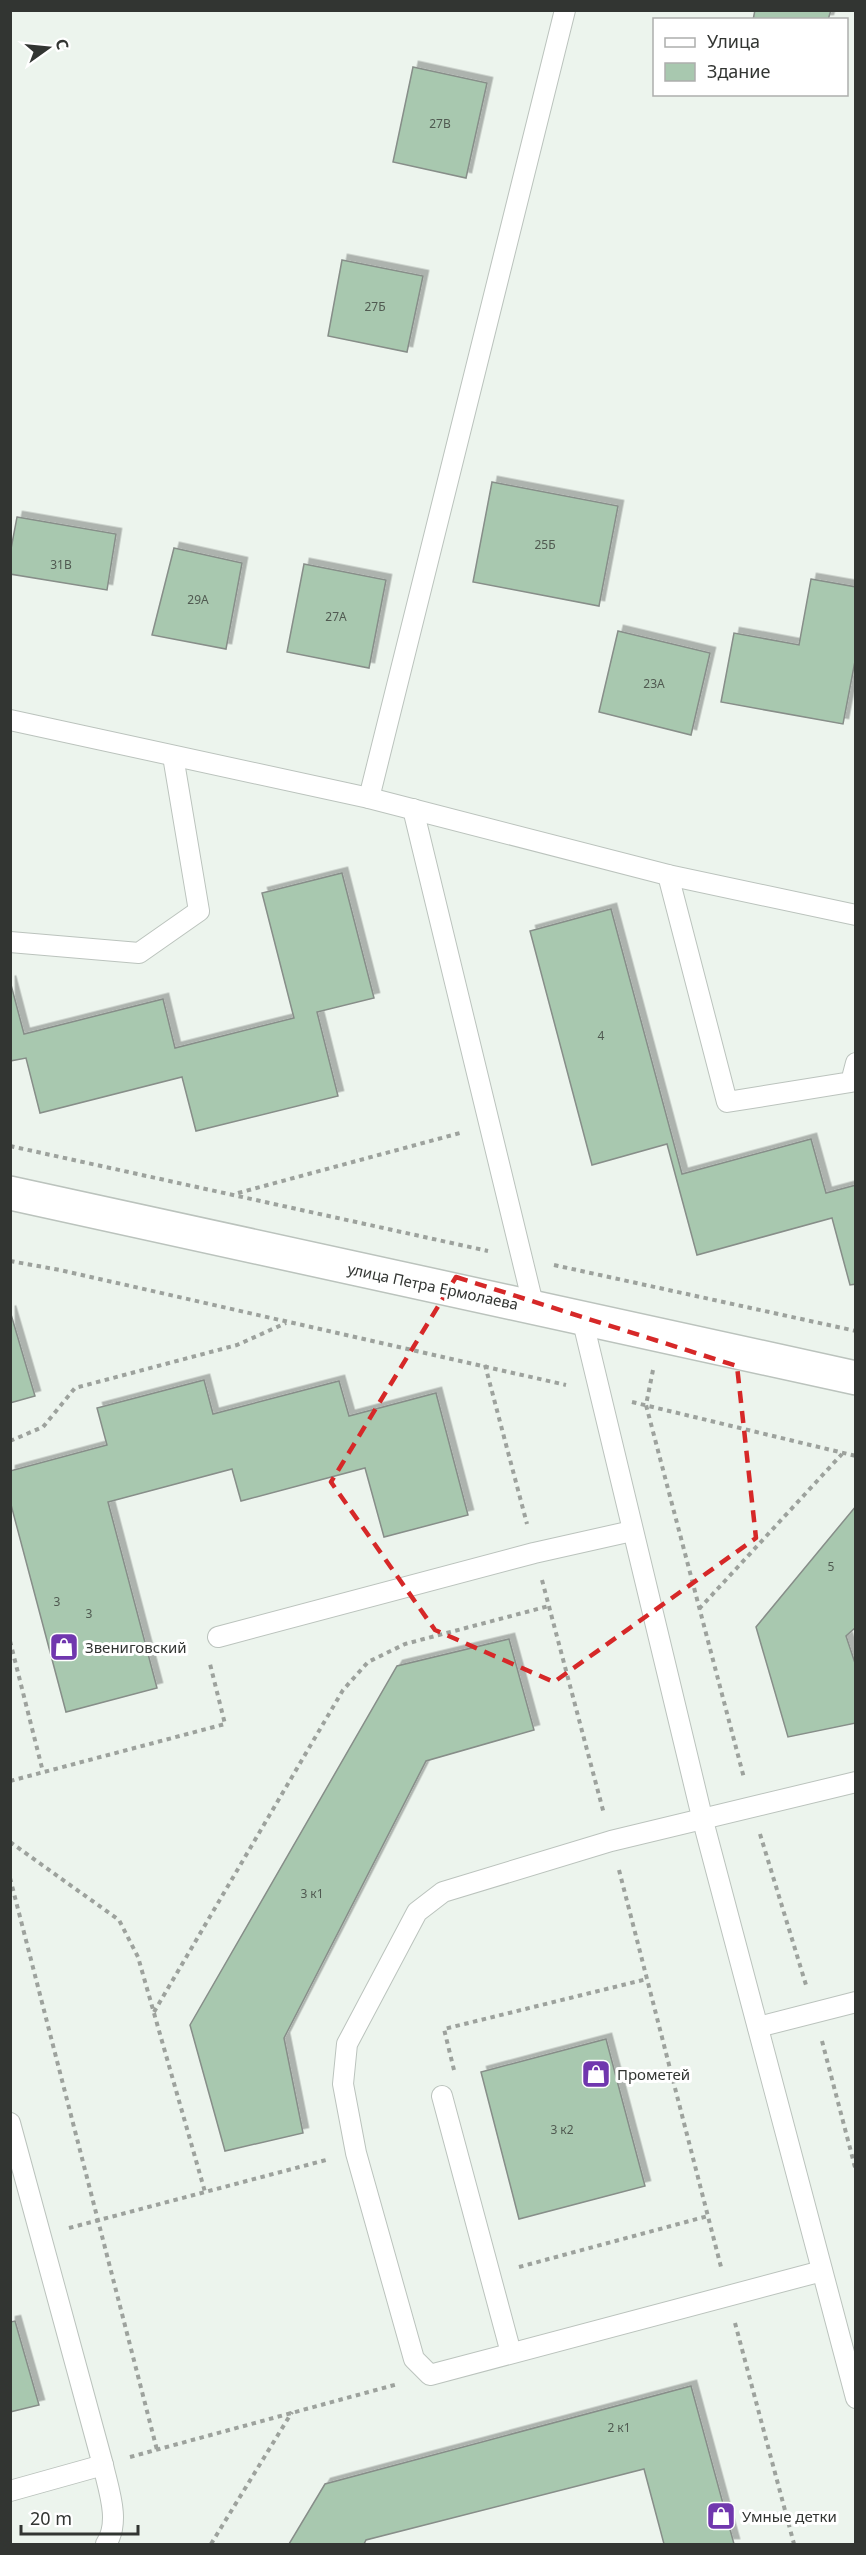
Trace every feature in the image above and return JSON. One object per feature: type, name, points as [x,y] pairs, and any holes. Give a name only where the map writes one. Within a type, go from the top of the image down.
[{"type":"street","name":"улица Петра Ермолаева","points":[[10,1193],[855,1378]]},
{"type":"lane","points":[[369,798],[565,10]]},
{"type":"lane","points":[[10,720],[369,798],[668,874],[855,915]]},
{"type":"lane","points":[[10,942],[140,953],[199,911],[172,756]]},
{"type":"lane","points":[[413,809],[534,1308]]},
{"type":"lane","points":[[668,874],[728,1102],[851,1082],[855,1063]]},
{"type":"lane","points":[[582,1318],[598,1393],[702,1817],[855,2398]]},
{"type":"lane","points":[[218,1637],[534,1553],[632,1531]]},
{"type":"lane","points":[[822,2271],[430,2375],[414,2359],[356,2153],[343,2084],[347,2044],[417,1912],[443,1892],[611,1841],[702,1817],[855,1782]]},
{"type":"lane","points":[[758,2027],[855,2001]]},
{"type":"lane","points":[[442,2096],[511,2353]]},
{"type":"lane","points":[[10,2123],[103,2465],[113,2511],[106,2544]]},
{"type":"lane","points":[[10,2491],[103,2465]]},
{"type":"path","points":[[237,1193],[490,1125]]},
{"type":"path","points":[[10,1146],[237,1193],[855,1331]]},
{"type":"path","points":[[10,1262],[60,1270],[485,1365],[855,1456]]},
{"type":"path","points":[[10,1441],[43,1427],[75,1388],[237,1344],[286,1322]]},
{"type":"path","points":[[485,1365],[794,2544]]},
{"type":"path","points":[[646,1405],[654,1367]]},
{"type":"path","points":[[699,1609],[842,1453]]},
{"type":"path","points":[[154,2012],[343,1690],[368,1662],[405,1644],[549,1606]]},
{"type":"path","points":[[10,1781],[225,1724],[208,1653],[218,1637]]},
{"type":"path","points":[[10,1641],[42,1772]]},
{"type":"path","points":[[10,1842],[119,1920],[138,1957],[205,2192]]},
{"type":"path","points":[[10,1878],[96,2221],[157,2450]]},
{"type":"path","points":[[442,2096],[457,2081],[444,2029],[646,1979]]},
{"type":"path","points":[[40,2235],[356,2153]]},
{"type":"path","points":[[490,2275],[708,2216]]},
{"type":"path","points":[[103,2465],[430,2375]]},
{"type":"path","points":[[211,2544],[292,2412]]},
{"type":"highlighted area","points":[[456,1277],[737,1366],[756,1538],[554,1682],[435,1630],[331,1482]]},
{"type":"building","points":[[755,10],[831,10],[829,18],[753,18]]},
{"type":"building","points":[[413,67],[487,83],[466,178],[393,162]]},
{"type":"building","points":[[342,260],[423,276],[407,352],[328,336]]},
{"type":"building","points":[[492,482],[618,506],[599,606],[473,582]]},
{"type":"building","points":[[17,517],[116,534],[107,590],[10,574],[10,554]]},
{"type":"building","points":[[174,548],[242,563],[226,649],[152,635]]},
{"type":"building","points":[[304,564],[386,580],[369,668],[287,652]]},
{"type":"building","points":[[811,579],[856,587],[856,656],[843,724],[721,702],[734,633],[799,645]]},
{"type":"building","points":[[618,631],[710,653],[691,735],[599,712]]},
{"type":"building","points":[[342,873],[374,998],[317,1012],[338,1096],[196,1131],[182,1077],[40,1113],[26,1058],[10,1061],[10,981],[24,1034],[163,999],[175,1048],[294,1018],[262,893]]},
{"type":"building","points":[[611,909],[682,1174],[811,1139],[826,1193],[856,1185],[856,1284],[850,1285],[832,1218],[697,1255],[667,1144],[592,1165],[530,931]]},
{"type":"building","points":[[10,1311],[35,1396],[10,1403]]},
{"type":"building","points":[[204,1380],[213,1414],[339,1381],[349,1416],[436,1393],[468,1515],[384,1537],[365,1468],[241,1501],[232,1469],[108,1502],[157,1688],[66,1712],[10,1501],[10,1471],[107,1445],[97,1408]]},
{"type":"building","points":[[856,1506],[856,1627],[846,1636],[856,1666],[856,1723],[788,1737],[756,1627]]},
{"type":"building","points":[[509,1639],[534,1730],[426,1761],[284,2038],[303,2133],[225,2151],[190,2025],[397,1666]]},
{"type":"building","points":[[606,2039],[645,2186],[519,2219],[481,2072]]},
{"type":"building","points":[[15,2321],[39,2405],[10,2412],[10,2322]]},
{"type":"building","points":[[691,2386],[734,2544],[664,2544],[644,2469],[366,2540],[364,2544],[289,2544],[325,2484]]},
{"type":"place","name":"Звениговский","points":[[64,1647]]},
{"type":"place","name":"Прометей","points":[[596,2074]]},
{"type":"place","name":"Умные детки","points":[[721,2516]]}]
